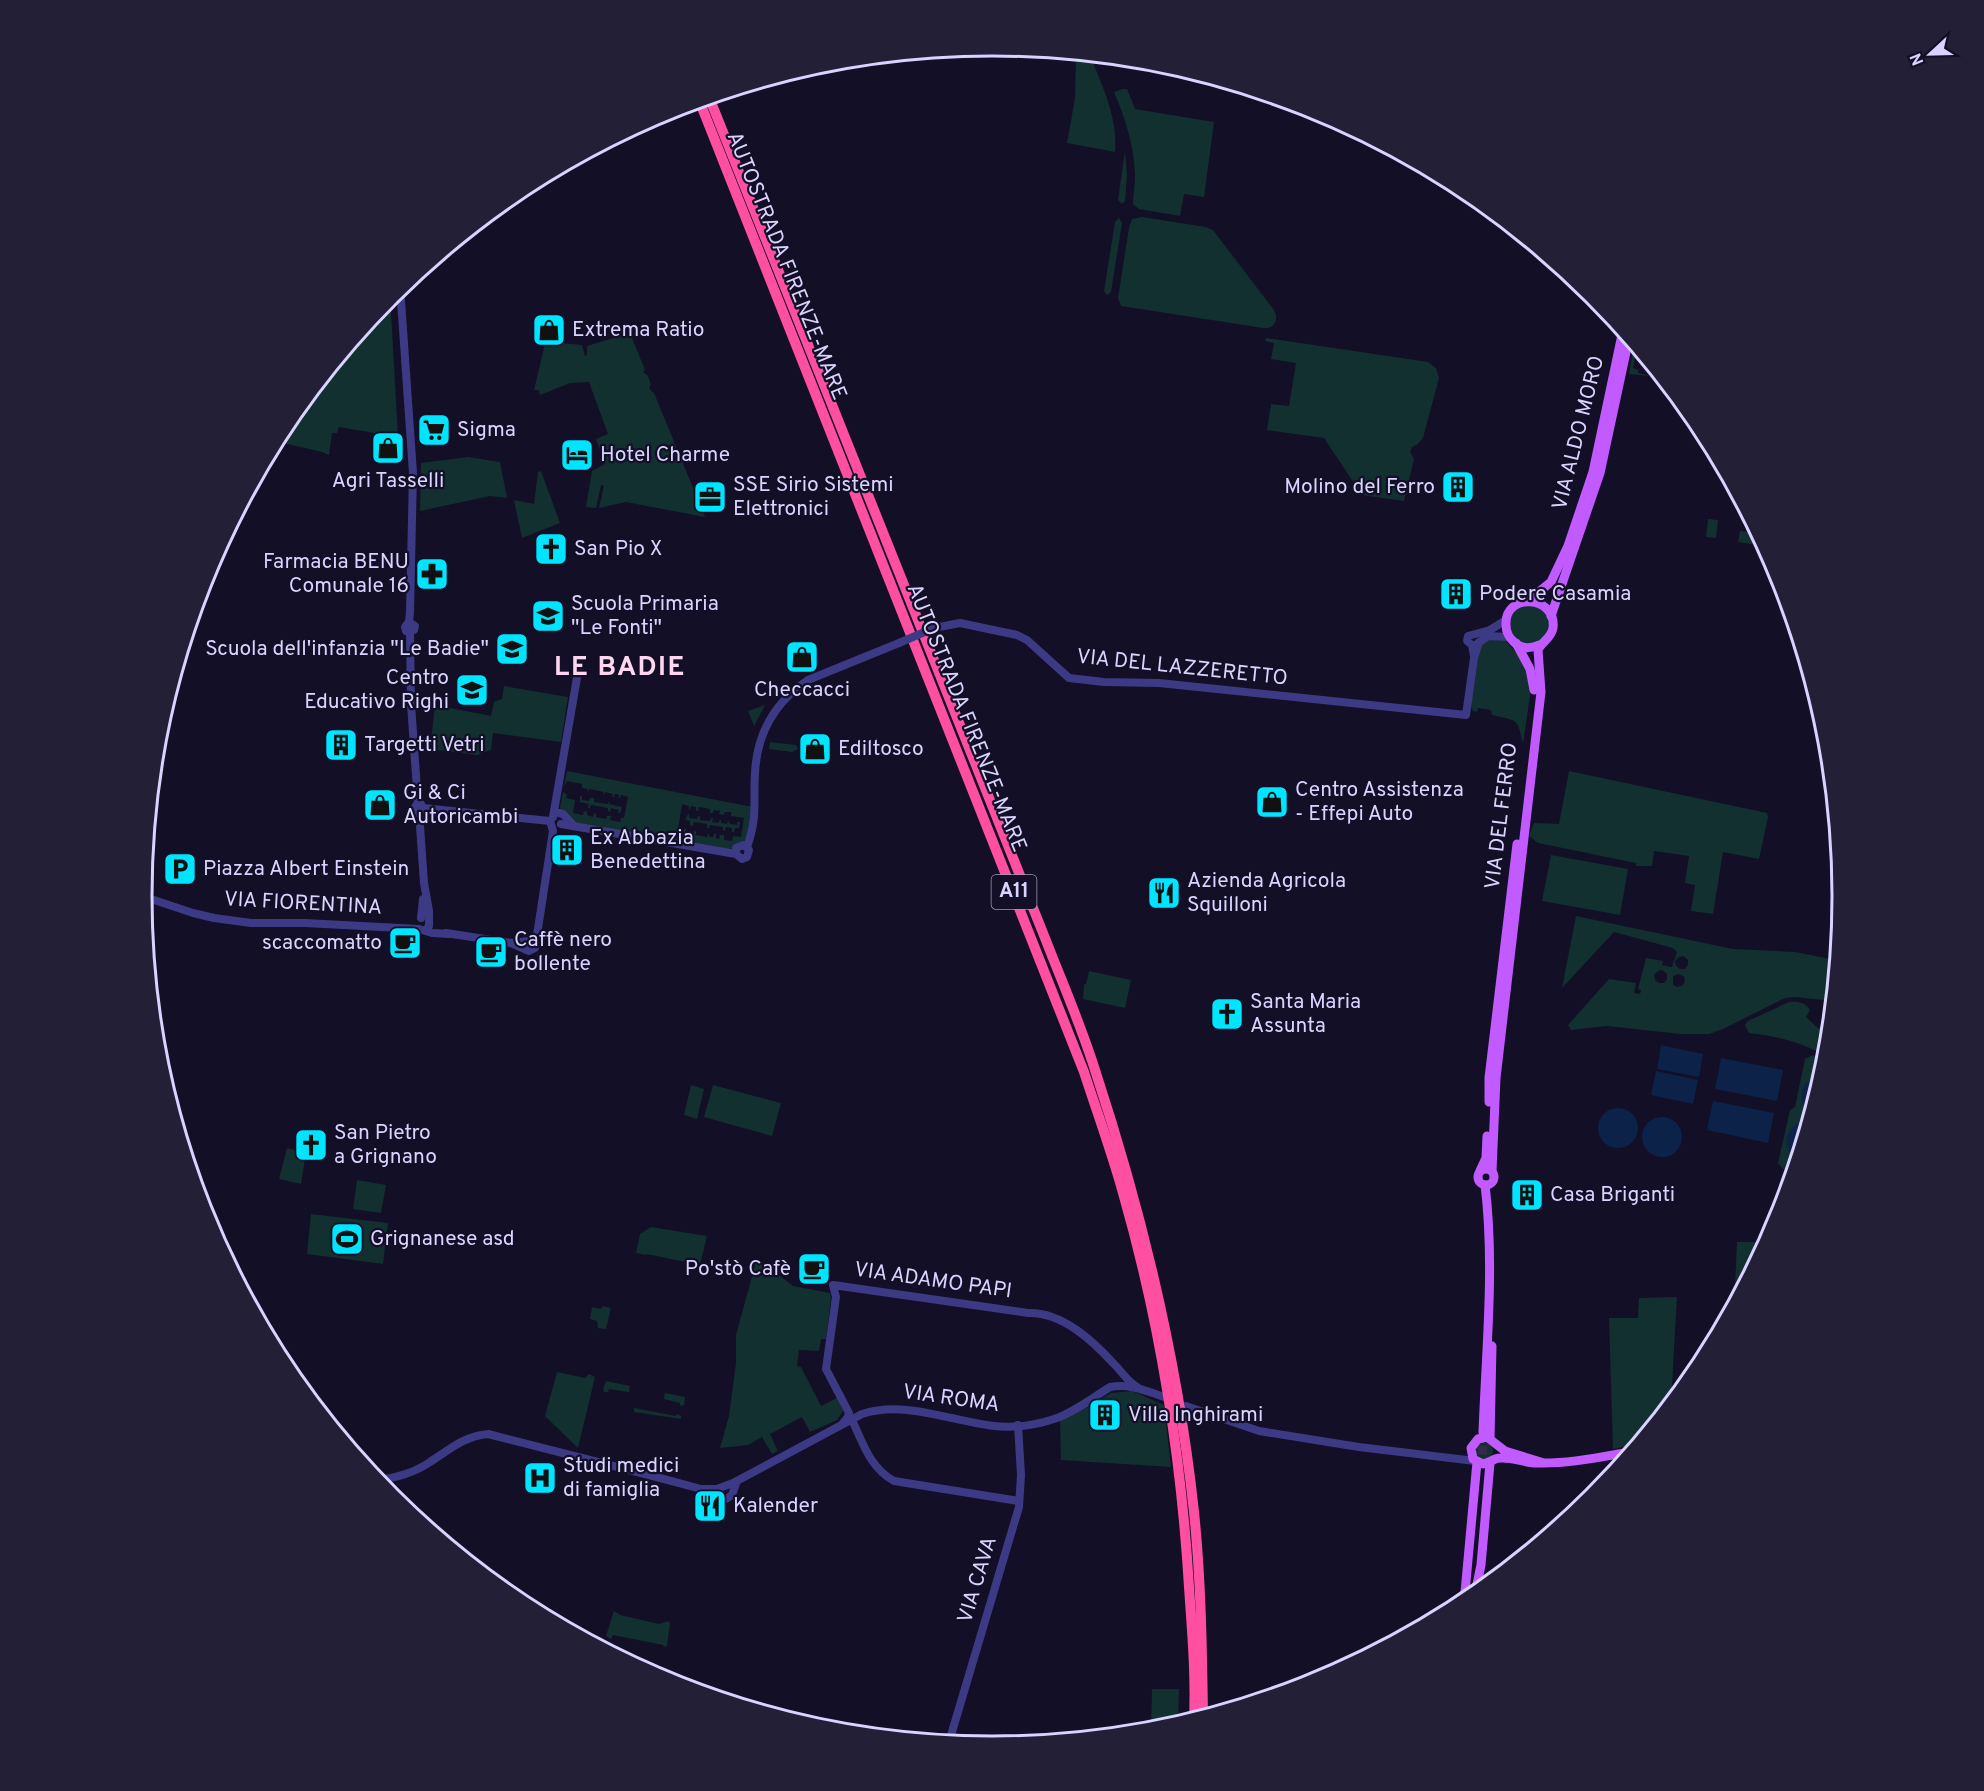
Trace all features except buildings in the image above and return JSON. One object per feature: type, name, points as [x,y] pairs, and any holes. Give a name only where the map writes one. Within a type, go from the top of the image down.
[{"type":"highway","name":"AUTOSTRADA FIRENZE-MARE","points":[[712,104],[1095,1068],[1154,1275],[1173,1369],[1194,1512],[1202,1640],[1203,1708]]},
{"type":"highway","name":"AUTOSTRADA FIRENZE-MARE","points":[[702,107],[1076,1051],[1123,1193],[1153,1317],[1177,1446],[1185,1511],[1193,1640],[1194,1710]]},
{"type":"main road","name":"VIA ALDO MORO","points":[[1506,620],[1514,606],[1528,600],[1551,582],[1568,546],[1593,472],[1621,339]]},
{"type":"main road","name":"VIA ALDO MORO","points":[[1534,750],[1540,692],[1539,645],[1552,632],[1551,616],[1600,473],[1627,346]]},
{"type":"main road","points":[[1528,600],[1545,606],[1551,616]]},
{"type":"main road","points":[[1506,620],[1512,640],[1526,648],[1539,645]]},
{"type":"main road","name":"VIA DEL FERRO","points":[[1512,640],[1530,669],[1534,685],[1513,912]]},
{"type":"main road","name":"VIA DEL FERRO","points":[[1513,912],[1534,750]]},
{"type":"main road","points":[[1466,1589],[1474,1505],[1484,1463],[1497,1453],[1487,1438],[1493,1315],[1488,1281],[1488,1204],[1485,1185],[1478,1180],[1478,1176],[1486,1158],[1489,1078],[1513,912]]},
{"type":"main road","points":[[1485,1185],[1493,1181],[1494,1175],[1492,1172],[1496,1078],[1513,912]]},
{"type":"main road","points":[[1480,1171],[1486,1169],[1492,1172]]},
{"type":"main road","points":[[1484,1463],[1470,1451],[1472,1445],[1487,1438]]},
{"type":"main road","points":[[1487,1438],[1505,1451],[1544,1463]]},
{"type":"main road","points":[[1484,1463],[1501,1458],[1567,1463],[1619,1454]]},
{"type":"main road","points":[[1472,1585],[1484,1463]]},
{"type":"main road","points":[[1478,1580],[1481,1565],[1484,1463]]},
{"type":"main road","points":[[1468,1587],[1473,1565]]},
{"type":"street","points":[[401,299],[413,473],[409,622],[405,627],[406,631],[410,632],[411,704],[424,883],[423,925],[449,934],[530,944],[538,931],[578,672]]},
{"type":"street","points":[[1506,620],[1490,630],[1470,635],[1467,639],[1475,644],[1488,636],[1512,640]]},
{"type":"street","name":"VIA DEL LAZZERETTO","points":[[746,846],[740,845],[733,852],[740,858],[746,858],[749,853],[746,846],[751,836],[756,808],[755,779],[758,749],[767,722],[776,709],[795,688],[808,680],[945,624],[960,623],[1017,635],[1027,640],[1069,678],[1104,682],[1159,683],[1466,715],[1475,644]]},
{"type":"street","points":[[420,808],[556,822],[733,852]]},
{"type":"street","name":"VIA FIORENTINA","points":[[152,899],[214,918],[251,922],[393,927],[423,925]]},
{"type":"street","name":"VIA ADAMO PAPI","points":[[850,1416],[826,1369],[836,1298],[833,1285],[1028,1313],[1043,1313],[1066,1323],[1097,1347],[1138,1388]]},
{"type":"street","points":[[1110,1387],[1118,1378],[1117,1367]]},
{"type":"street","points":[[1110,1387],[1138,1388],[1164,1397]]},
{"type":"street","name":"VIA ROMA","points":[[387,1478],[411,1472],[461,1441],[488,1434],[531,1443],[700,1489],[725,1490],[738,1480],[840,1425],[850,1416],[878,1409],[897,1409],[994,1426],[1018,1425],[1055,1419],[1110,1387]]},
{"type":"street","points":[[1186,1406],[1259,1431],[1484,1463]]},
{"type":"street","points":[[850,1416],[872,1462],[882,1474],[894,1480],[1019,1501]]},
{"type":"street","name":"VIA CAVA","points":[[952,1735],[1019,1501],[1021,1461],[1018,1425]]},
{"type":"street","points":[[1458,1459],[1465,1457],[1470,1451]]},
{"type":"green space","points":[[1076,60],[1093,62],[1112,114],[1115,152],[1067,143],[1075,98]]},
{"type":"green space","points":[[1127,89],[1135,109],[1214,122],[1204,197],[1184,194],[1180,216],[1139,209],[1133,204],[1135,175],[1133,154],[1126,123],[1114,92]]},
{"type":"green space","points":[[1125,151],[1127,175],[1125,201],[1122,204],[1118,200]]},
{"type":"green space","points":[[1142,217],[1213,230],[1274,310],[1275,323],[1263,328],[1121,306],[1118,298],[1129,228],[1132,219]]},
{"type":"green space","points":[[1119,218],[1122,223],[1111,292],[1107,295],[1104,291],[1115,222]]},
{"type":"green space","points":[[391,310],[398,437],[339,427],[337,433],[332,433],[329,455],[285,443],[326,384],[360,342]]},
{"type":"green space","points":[[630,333],[645,370],[643,372],[648,376],[651,385],[649,387],[654,393],[705,517],[626,502],[599,508],[604,486],[601,485],[596,508],[586,507],[592,471],[605,464],[596,439],[608,434],[589,382],[570,383],[540,395],[539,390],[534,390],[545,344],[552,342],[582,345],[585,356],[587,346]]},
{"type":"green space","points":[[1266,338],[1428,362],[1436,368],[1439,378],[1423,438],[1412,447],[1410,452],[1414,459],[1404,501],[1362,495],[1324,438],[1267,430],[1271,404],[1289,406],[1296,363],[1271,359],[1274,343],[1265,341]]},
{"type":"green space","points":[[1633,353],[1635,356],[1633,368],[1638,370],[1638,373],[1651,376],[1629,374]]},
{"type":"green space","points":[[468,457],[500,462],[507,498],[490,496],[420,511],[421,463]]},
{"type":"green space","points":[[541,471],[560,523],[522,538],[514,500],[534,504],[538,472]]},
{"type":"green space","points":[[1708,519],[1718,520],[1716,538],[1706,537]]},
{"type":"green space","points":[[1740,531],[1749,532],[1754,544],[1738,542]]},
{"type":"green space","points":[[1529,604],[1543,610],[1549,624],[1543,638],[1529,644],[1515,638],[1509,624],[1515,610]]},
{"type":"green space","points":[[1486,639],[1505,640],[1524,661],[1531,689],[1523,744],[1515,722],[1492,715],[1491,710],[1478,708],[1477,712],[1473,711],[1470,704],[1480,644]]},
{"type":"green space","points":[[504,686],[568,697],[561,742],[493,733],[491,750],[477,755],[430,749],[435,705],[491,716],[494,702],[502,699]]},
{"type":"green space","points":[[765,705],[754,726],[748,711]]},
{"type":"green space","points":[[770,742],[796,745],[798,749],[792,752],[769,749]]},
{"type":"green space","points":[[567,771],[753,807],[747,839],[729,850],[683,844],[684,829],[686,833],[693,834],[696,831],[696,835],[707,837],[708,833],[710,837],[716,834],[716,838],[719,839],[720,835],[724,835],[724,840],[732,841],[733,836],[741,837],[744,818],[731,816],[731,812],[724,812],[724,815],[714,810],[710,813],[710,809],[699,807],[696,811],[696,807],[691,806],[690,810],[689,806],[682,804],[676,842],[576,824],[560,808],[563,792],[567,795],[566,798],[575,800],[573,813],[583,815],[584,811],[587,815],[593,817],[594,813],[596,817],[606,819],[607,816],[611,816],[610,820],[620,822],[621,818],[624,818],[628,797],[621,795],[618,798],[619,795],[615,794],[612,797],[613,794],[606,792],[603,795],[604,792],[590,789],[587,792],[588,789],[582,788],[582,784],[567,781],[564,787]]},
{"type":"green space","points":[[1569,771],[1767,813],[1759,859],[1723,852],[1713,914],[1691,911],[1695,885],[1685,883],[1689,856],[1654,851],[1652,866],[1636,866],[1636,863],[1538,843],[1529,836],[1534,823],[1559,824]]},
{"type":"green space","points":[[580,796],[582,800],[589,801],[590,798],[594,798],[594,802],[607,804],[610,801],[609,804],[622,807],[620,813],[618,813],[619,810],[611,808],[610,812],[608,808],[591,805],[588,808],[589,804],[580,802]]},
{"type":"green space","points":[[688,814],[689,818],[697,819],[700,816],[700,820],[710,821],[713,818],[712,822],[718,823],[721,819],[721,823],[727,824],[728,820],[730,824],[737,825],[737,822],[740,822],[739,828],[735,828],[732,832],[732,828],[726,827],[725,831],[723,827],[710,825],[707,828],[707,824],[694,822],[693,826],[690,825],[690,821],[685,820]]},
{"type":"green space","points":[[1551,855],[1628,869],[1620,915],[1542,901]]},
{"type":"green space","points":[[1576,916],[1733,949],[1795,952],[1829,959],[1825,1000],[1785,998],[1709,1034],[1681,1034],[1607,1026],[1571,1030],[1568,1025],[1609,979],[1636,983],[1634,993],[1640,994],[1641,990],[1638,989],[1646,958],[1663,961],[1662,965],[1672,967],[1677,952],[1673,948],[1614,932],[1562,988]],"holes":[[[1684,956],[1688,960],[1688,965],[1685,969],[1680,969],[1676,966],[1675,961]],[[1662,970],[1667,974],[1667,979],[1664,983],[1659,983],[1655,980],[1654,975]],[[1678,974],[1684,976],[1685,981],[1678,987],[1673,985],[1673,976]]]},
{"type":"green space","points":[[1089,971],[1131,980],[1125,1008],[1083,999],[1084,984],[1086,984]]},
{"type":"green space","points":[[1789,1002],[1804,1004],[1810,1010],[1806,1017],[1818,1028],[1821,1028],[1817,1052],[1789,1040],[1749,1033],[1745,1025],[1748,1021]]},
{"type":"green space","points":[[1813,1055],[1816,1057],[1803,1113],[1786,1170],[1778,1163],[1790,1110],[1795,1107],[1805,1059]]},
{"type":"green space","points":[[691,1085],[704,1089],[697,1119],[684,1115]]},
{"type":"green space","points":[[713,1085],[781,1103],[772,1136],[704,1117]]},
{"type":"green space","points":[[287,1148],[306,1153],[301,1184],[279,1179]]},
{"type":"green space","points":[[357,1180],[386,1185],[381,1213],[353,1209]]},
{"type":"green space","name":"Grignanese asd","points":[[311,1214],[388,1223],[383,1264],[307,1254]]},
{"type":"green space","points":[[651,1227],[707,1236],[700,1265],[636,1253],[640,1234]]},
{"type":"green space","points":[[1737,1242],[1756,1242],[1745,1267],[1735,1286]]},
{"type":"green space","points":[[757,1258],[793,1286],[830,1293],[826,1339],[821,1339],[819,1351],[799,1350],[797,1366],[801,1367],[821,1406],[837,1398],[843,1411],[837,1420],[810,1432],[802,1417],[770,1434],[778,1451],[772,1454],[762,1437],[748,1445],[720,1448],[729,1416],[736,1363],[736,1335]]},
{"type":"green space","points":[[1677,1297],[1672,1387],[1626,1446],[1613,1449],[1609,1318],[1638,1318],[1639,1298]]},
{"type":"green space","points":[[603,1306],[611,1308],[606,1329],[598,1328],[597,1321],[590,1319],[592,1307],[601,1309]]},
{"type":"green space","points":[[557,1372],[585,1378],[589,1374],[595,1377],[578,1448],[545,1416]]},
{"type":"green space","points":[[606,1381],[630,1386],[629,1392],[609,1389],[608,1392],[604,1392]]},
{"type":"green space","points":[[1132,1391],[1164,1405],[1171,1467],[1061,1460],[1060,1421],[1111,1393]]},
{"type":"green space","points":[[665,1393],[685,1397],[684,1405],[680,1406],[680,1403],[664,1399]]},
{"type":"green space","points":[[634,1408],[676,1416],[677,1414],[681,1416],[681,1419],[634,1412]]},
{"type":"green space","points":[[1484,1442],[1490,1445],[1493,1451],[1490,1457],[1484,1460],[1478,1457],[1475,1451],[1478,1445]]},
{"type":"green space","points":[[614,1611],[620,1615],[659,1624],[668,1621],[670,1623],[667,1646],[613,1635],[611,1639],[606,1636]]},
{"type":"green space","points":[[1152,1689],[1179,1689],[1178,1714],[1151,1720]]},
{"type":"water","points":[[1661,1045],[1703,1054],[1699,1077],[1657,1069]]},
{"type":"water","points":[[1721,1058],[1783,1070],[1777,1101],[1715,1089]]},
{"type":"water","points":[[1656,1071],[1698,1080],[1693,1104],[1651,1095]]},
{"type":"water","points":[[1811,1080],[1805,1106],[1801,1095]]},
{"type":"water","points":[[1713,1101],[1774,1113],[1768,1143],[1707,1130]]},
{"type":"water","points":[[1618,1108],[1632,1114],[1638,1128],[1632,1142],[1618,1148],[1604,1142],[1598,1128],[1604,1114]]},
{"type":"water","points":[[1662,1117],[1676,1123],[1682,1137],[1676,1151],[1662,1157],[1648,1151],[1642,1137],[1648,1123]]},
{"type":"water","points":[[1800,1123],[1791,1153],[1787,1144],[1788,1133]]},
{"type":"tunnel","points":[[1482,1468],[1483,1432]]},
{"type":"place","name":"Extrema Ratio","points":[[549,330]]},
{"type":"place","name":"Sigma","points":[[434,430]]},
{"type":"place","name":"Agri Tasselli","points":[[388,448]]},
{"type":"place","name":"Hotel Charme","points":[[577,455]]},
{"type":"place","name":"Molino del Ferro","points":[[1458,487]]},
{"type":"place","name":"SSE Sirio Sistemi Elettronici","points":[[710,497]]},
{"type":"place","name":"San Pio X","points":[[551,549]]},
{"type":"place","name":"Farmacia BENU Comunale 16","points":[[432,574]]},
{"type":"place","name":"Podere Casamia","points":[[1456,594]]},
{"type":"place","name":"Scuola Primaria \"Le Fonti\"","points":[[548,616]]},
{"type":"place","name":"Scuola dell'infanzia \"Le Badie\"","points":[[512,649]]},
{"type":"place","name":"Checcacci","points":[[802,657]]},
{"type":"place","name":"Centro Educativo Righi","points":[[472,690]]},
{"type":"place","name":"Targetti Vetri","points":[[341,745]]},
{"type":"place","name":"Ediltosco","points":[[815,749]]},
{"type":"place","name":"Centro Assistenza - Effepi Auto","points":[[1272,802]]},
{"type":"place","name":"Gi & Ci Autoricambi","points":[[380,805]]},
{"type":"place","name":"Ex Abbazia Benedettina","points":[[567,850]]},
{"type":"place","name":"Piazza Albert Einstein","points":[[180,869]]},
{"type":"place","name":"Azienda Agricola Squilloni","points":[[1164,893]]},
{"type":"place","name":"scaccomatto","points":[[405,943]]},
{"type":"place","name":"Caffè nero bollente","points":[[491,952]]},
{"type":"place","name":"Santa Maria Assunta","points":[[1227,1014]]},
{"type":"place","name":"San Pietro a Grignano","points":[[311,1145]]},
{"type":"place","name":"Casa Briganti","points":[[1527,1195]]},
{"type":"place","name":"Grignanese asd","points":[[347,1239]]},
{"type":"place","name":"Po'stò Cafè","points":[[814,1269]]},
{"type":"place","name":"Villa Inghirami","points":[[1105,1415]]},
{"type":"place","name":"Studi medici di famiglia","points":[[540,1478]]},
{"type":"place","name":"Kalender","points":[[710,1506]]},
{"type":"district","name":"LE BADIE","points":[[620,668]]}]
